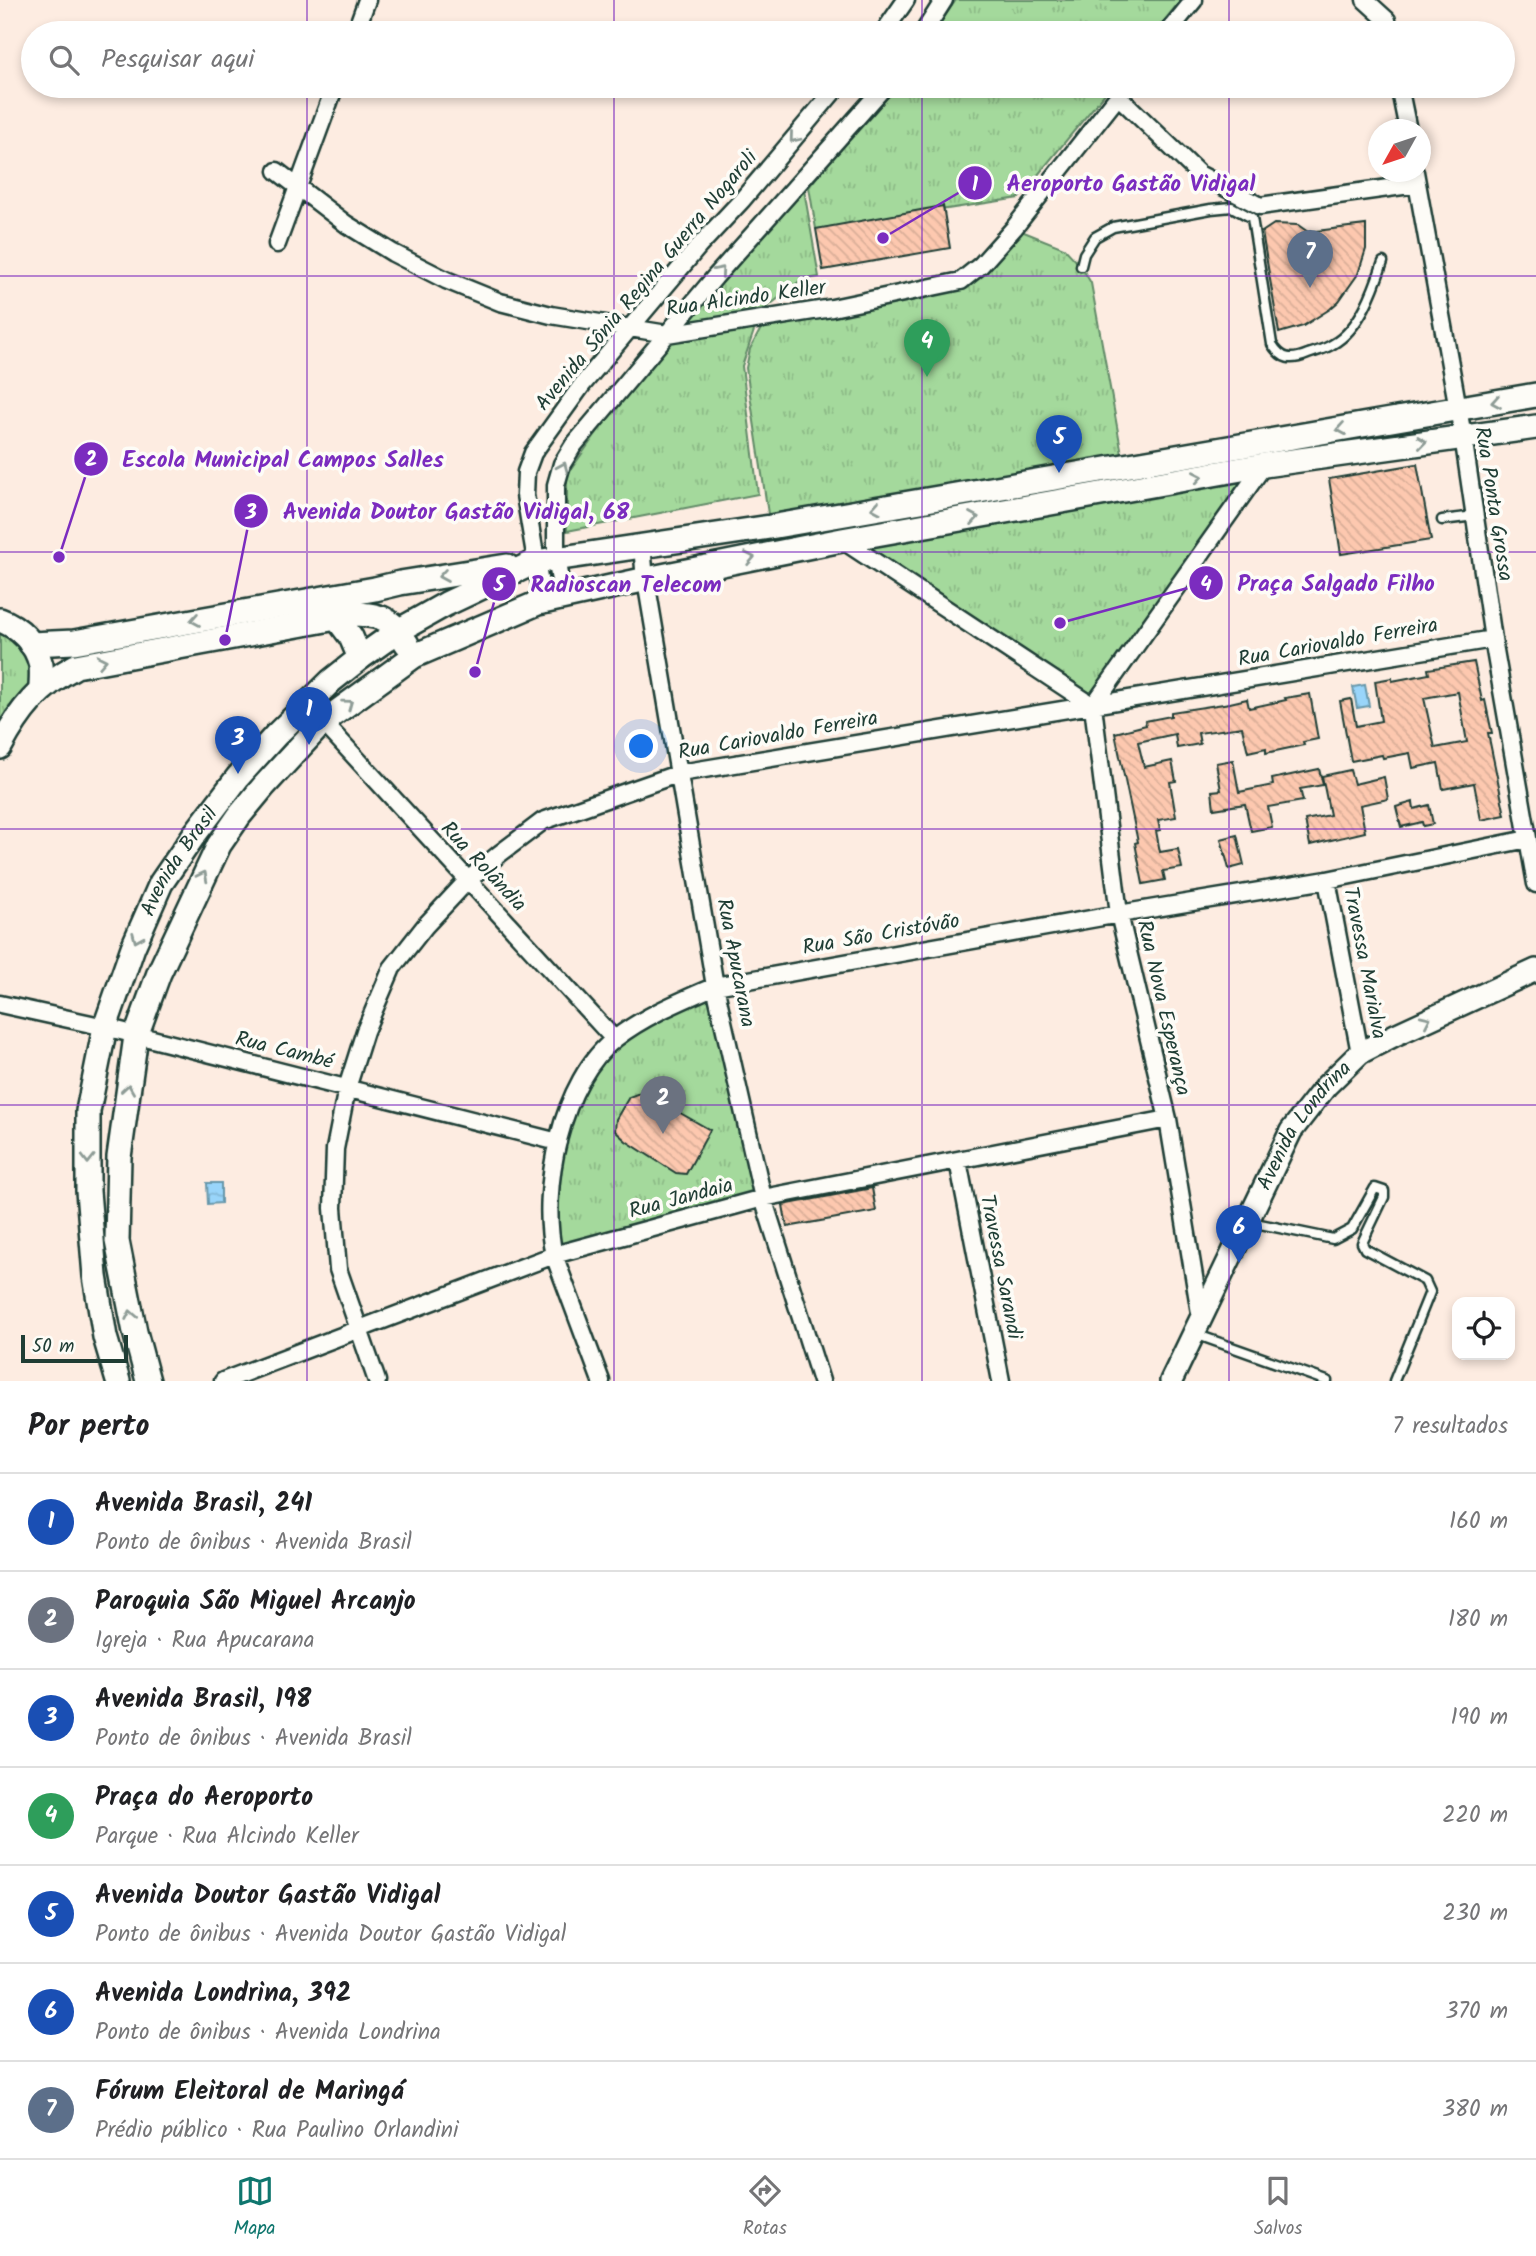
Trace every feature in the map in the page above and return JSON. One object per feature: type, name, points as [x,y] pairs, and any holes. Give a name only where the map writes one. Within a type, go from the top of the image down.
[{"type":"main road","name":"Avenida Brasil","points":[[118,1381],[105,1337],[95,1276],[88,1191],[88,1111],[105,1027],[133,947],[161,883],[238,777],[331,681],[398,631],[446,604],[545,560],[770,527],[1536,395]]},
{"type":"main road","name":"Avenida Brasil","points":[[148,1381],[117,1241],[119,1157],[136,1036],[159,973],[219,845],[239,816],[323,722],[414,656],[553,599],[647,579],[842,540],[1264,465],[1536,427]]},
{"type":"main road","points":[[31,644],[74,642],[400,583],[545,560]]},
{"type":"main road","points":[[375,589],[379,615]]},
{"type":"main road","points":[[0,747],[6,725],[41,689],[76,666],[358,614],[379,615],[388,620],[414,656]]},
{"type":"main road","points":[[337,617],[351,637],[360,658]]},
{"type":"main road","points":[[0,620],[22,632],[31,644],[40,665],[41,689]]},
{"type":"street","points":[[359,21],[367,0]]},
{"type":"street","points":[[891,21],[906,0]]},
{"type":"street","points":[[931,21],[944,0]]},
{"type":"street","points":[[1177,21],[1194,0]]},
{"type":"street","points":[[1365,0],[1387,21]]},
{"type":"street","points":[[277,244],[331,98]]},
{"type":"street","name":"Avenida Sônia Regina Guerra Nogaroli","points":[[553,599],[545,560],[525,495],[526,472],[533,453],[582,386],[630,328],[828,98]]},
{"type":"street","name":"Avenida Sônia Regina Guerra Nogaroli","points":[[545,560],[556,485],[562,464],[573,446],[715,277],[874,98]]},
{"type":"street","name":"Rua Alcindo Keller","points":[[277,171],[346,225],[446,280],[500,302],[551,315],[667,334],[832,308],[961,281],[981,265],[1014,229],[1117,98]]},
{"type":"street","points":[[1128,98],[1199,174],[1260,206],[1394,182]]},
{"type":"street","points":[[1401,98],[1406,119]]},
{"type":"street","name":"Rua Ponta Grossa","points":[[1417,182],[1463,436],[1493,639],[1536,884]]},
{"type":"street","points":[[842,540],[1093,706],[1264,465]]},
{"type":"street","name":"Rua Apucarana","points":[[642,544],[715,986],[763,1198],[821,1381]]},
{"type":"street","name":"Rua Cariovaldo Ferreira","points":[[377,1381],[338,1269],[333,1208],[335,1149],[347,1088],[365,1031],[392,968],[425,926],[467,881],[543,821],[680,773],[1493,639]]},
{"type":"street","name":"Rua Nova Esperança","points":[[1093,706],[1119,914],[1168,1119],[1198,1326]]},
{"type":"street","name":"Rua Rolândia","points":[[323,722],[614,1039]]},
{"type":"street","name":"Rua São Cristóvão","points":[[601,1381],[554,1255],[549,1234],[549,1198],[558,1142],[566,1112],[585,1072],[614,1039],[661,1009],[715,986],[1326,880],[1528,839]]},
{"type":"street","name":"Travessa Marialva","points":[[1326,880],[1360,1053]]},
{"type":"street","name":"Avenida Londrina","points":[[1171,1381],[1291,1131],[1326,1086],[1360,1053],[1536,970]]},
{"type":"street","name":"Rua Cambé","points":[[0,1004],[105,1027],[558,1142]]},
{"type":"street","name":"Rua Jandaia","points":[[223,1381],[554,1255],[763,1198],[1168,1119]]},
{"type":"street","name":"Travessa Sarandi","points":[[958,1161],[1001,1381]]},
{"type":"lane","points":[[1082,266],[1084,254],[1095,237],[1112,227],[1232,207],[1251,218],[1272,344],[1286,359],[1298,359],[1335,344],[1355,323],[1371,298],[1383,262]]},
{"type":"lane","points":[[1124,465],[1127,491]]},
{"type":"lane","points":[[1442,520],[1475,516]]},
{"type":"lane","points":[[1246,1221],[1333,1239],[1352,1229],[1375,1188],[1384,1191],[1384,1197],[1363,1239],[1365,1249],[1425,1280],[1430,1292],[1394,1381]]},
{"type":"lane","points":[[1198,1326],[1327,1381]]},
{"type":"green space","points":[[956,0],[1181,0],[1164,21],[941,21]]},
{"type":"green space","points":[[886,98],[1101,98],[1019,198],[816,229],[809,187]]},
{"type":"green space","points":[[804,190],[819,277],[801,280],[760,313],[742,366],[758,494],[567,531],[567,475],[610,414],[695,312]]},
{"type":"green space","points":[[1014,228],[1064,248],[1081,266],[1091,283],[1124,465],[770,527],[746,368],[750,349],[766,319],[961,281]]},
{"type":"green space","points":[[1264,465],[1093,706],[842,540]]},
{"type":"green space","points":[[0,620],[22,632],[41,689],[0,726]]},
{"type":"green space","points":[[714,987],[763,1198],[554,1255],[549,1234],[566,1112],[614,1039]]},
{"type":"water","points":[[1365,685],[1369,706],[1357,708],[1353,687]]},
{"type":"water","points":[[207,1183],[221,1183],[221,1203],[208,1204]]},
{"type":"building","points":[[943,206],[950,248],[823,270],[816,229]]},
{"type":"building","points":[[1274,224],[1298,225],[1308,232],[1366,225],[1366,249],[1358,274],[1339,301],[1303,326],[1279,333],[1262,232]]},
{"type":"building","points":[[1417,464],[1431,540],[1341,554],[1329,479]]},
{"type":"building","points":[[1474,662],[1492,733],[1488,733],[1505,815],[1481,820],[1474,783],[1443,789],[1438,763],[1413,768],[1410,753],[1351,761],[1340,701],[1351,699],[1356,726],[1381,721],[1375,681],[1392,678],[1392,681],[1429,674],[1428,669]],"holes":[[[1458,692],[1467,742],[1435,748],[1424,698]]]},
{"type":"building","points":[[1310,694],[1318,739],[1303,742],[1304,745],[1266,753],[1266,748],[1248,752],[1242,727],[1198,733],[1200,744],[1177,748],[1175,734],[1138,742],[1144,767],[1172,761],[1176,781],[1170,782],[1176,817],[1158,820],[1160,830],[1156,831],[1160,852],[1178,849],[1182,868],[1163,871],[1165,880],[1143,884],[1135,843],[1138,842],[1115,733],[1146,725],[1145,721],[1171,716],[1171,712],[1247,699],[1249,708]]},
{"type":"building","points":[[1233,760],[1239,792],[1273,785],[1272,779],[1319,769],[1323,785],[1300,789],[1303,801],[1268,807],[1272,827],[1251,831],[1245,804],[1214,809],[1212,791],[1221,790],[1216,763]]},
{"type":"building","points":[[1350,770],[1354,784],[1384,777],[1388,799],[1360,805],[1365,832],[1310,845],[1305,820],[1330,815],[1322,776]]},
{"type":"building","points":[[1413,802],[1414,809],[1429,805],[1433,824],[1423,826],[1422,822],[1401,827],[1396,807]]},
{"type":"building","points":[[1237,835],[1244,865],[1229,869],[1221,839]]},
{"type":"building","points":[[642,1092],[658,1098],[710,1130],[686,1174],[676,1173],[615,1131],[616,1119],[629,1097]]},
{"type":"building","points":[[872,1188],[876,1211],[787,1227],[783,1205]]},
{"type":"place","name":"Aeroporto Gastão Vidigal","points":[[883,238]]},
{"type":"place","name":"Fórum Eleitoral de Maringá","points":[[1310,288]]},
{"type":"place","name":"Praça do Aeroporto","points":[[927,377]]},
{"type":"place","name":"Avenida Doutor Gastão Vidigal","points":[[1059,473]]},
{"type":"place","name":"Escola Municipal Campos Salles","points":[[59,557]]},
{"type":"place","name":"Praça Salgado Filho","points":[[1060,623]]},
{"type":"place","name":"Avenida Doutor Gastão Vidigal, 68","points":[[225,640]]},
{"type":"place","name":"Radioscan Telecom","points":[[475,672]]},
{"type":"place","name":"Avenida Brasil, 241","points":[[309,745]]},
{"type":"place","name":"Avenida Brasil, 198","points":[[238,774]]},
{"type":"place","name":"Paroquia São Miguel Arcanjo","points":[[663,1134]]},
{"type":"place","name":"Avenida Londrina, 392","points":[[1239,1263]]}]
